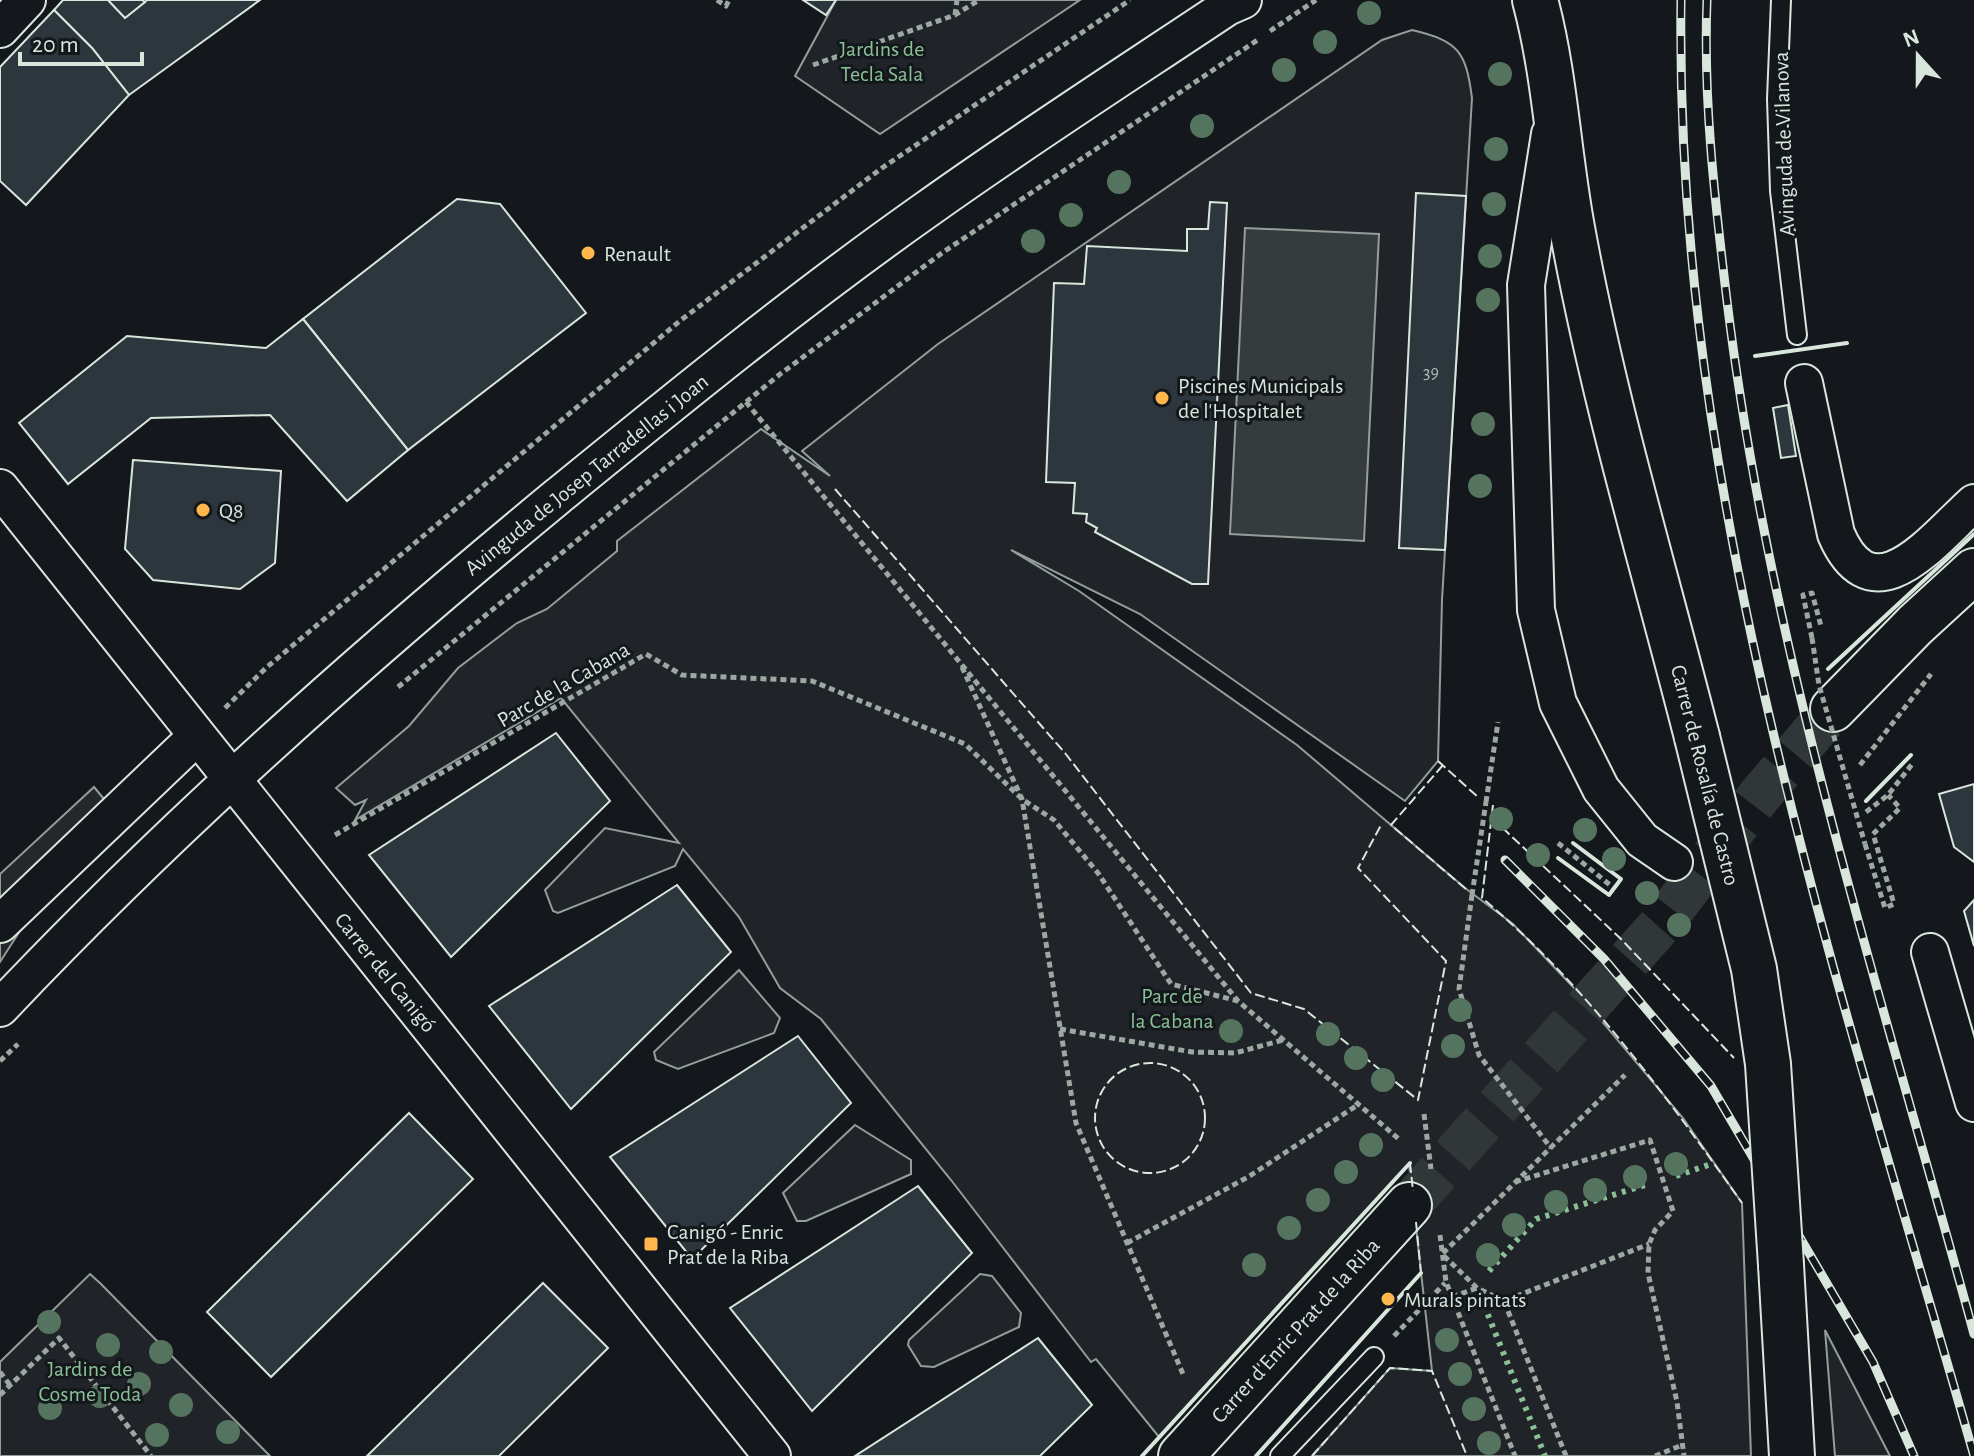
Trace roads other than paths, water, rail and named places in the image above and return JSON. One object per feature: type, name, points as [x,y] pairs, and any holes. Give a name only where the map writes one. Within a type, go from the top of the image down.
[{"type":"street","points":[[0,29],[27,0]]},
{"type":"street","name":"Avinguda de Josep Tarradellas i Joan","points":[[0,1008],[56,949],[320,698],[447,589],[735,353],[922,212],[1234,2]]},
{"type":"street","name":"Carrer de Rosalía de Castro","points":[[1542,11],[1572,227],[1593,325],[1754,969],[1768,1064],[1792,1456]]},
{"type":"street","name":"Carrer de Rosalía de Castro","points":[[1554,105],[1526,285],[1536,610],[1558,703],[1601,789],[1642,840],[1674,862]]},
{"type":"street","points":[[1804,383],[1836,534],[1845,555],[1860,570],[1878,575],[1903,567],[1974,503]]},
{"type":"street","name":"Carrer del Canigó","points":[[0,488],[231,782],[772,1456]]},
{"type":"street","points":[[1833,709],[1915,625],[1974,571]]},
{"type":"street","points":[[0,924],[196,737]]},
{"type":"street","points":[[1930,952],[1974,1103]]},
{"type":"street","name":"Carrer d'Enric Prat de la Riba","points":[[1181,1456],[1427,1201]]},
{"type":"lane","name":"Avinguda de Vilanova","points":[[1781,0],[1777,99],[1780,191],[1797,335]]},
{"type":"lane","points":[[1280,1456],[1374,1357]]},
{"type":"tunnel","points":[[1409,1205],[1662,923],[1760,795],[1833,709]]},
{"type":"railway","points":[[1681,0],[1686,187],[1705,372],[1735,555],[1774,737],[1820,918],[1974,1456]]},
{"type":"railway","points":[[1707,0],[1708,113],[1718,226],[1746,433],[1771,563],[1832,822],[1974,1334]]},
{"type":"railway","points":[[1505,860],[1604,959],[1711,1086],[1873,1362],[1914,1456]]},
{"type":"place","name":"Renault","points":[[588,253]]},
{"type":"place","name":"Piscines Municipals de l'Hospitalet","points":[[1162,398]]},
{"type":"place","name":"Q8","points":[[203,510]]},
{"type":"place","name":"Canigó - Enric Prat de la Riba","points":[[651,1244]]},
{"type":"place","name":"Murals pintats","points":[[1388,1299]]},
{"type":"park label","name":"Jardins de Tecla Sala","points":[[882,60]]},
{"type":"park label","name":"Parc de la Cabana","points":[[1172,1008]]},
{"type":"park label","name":"Jardins de Cosme Toda","points":[[90,1380]]}]
